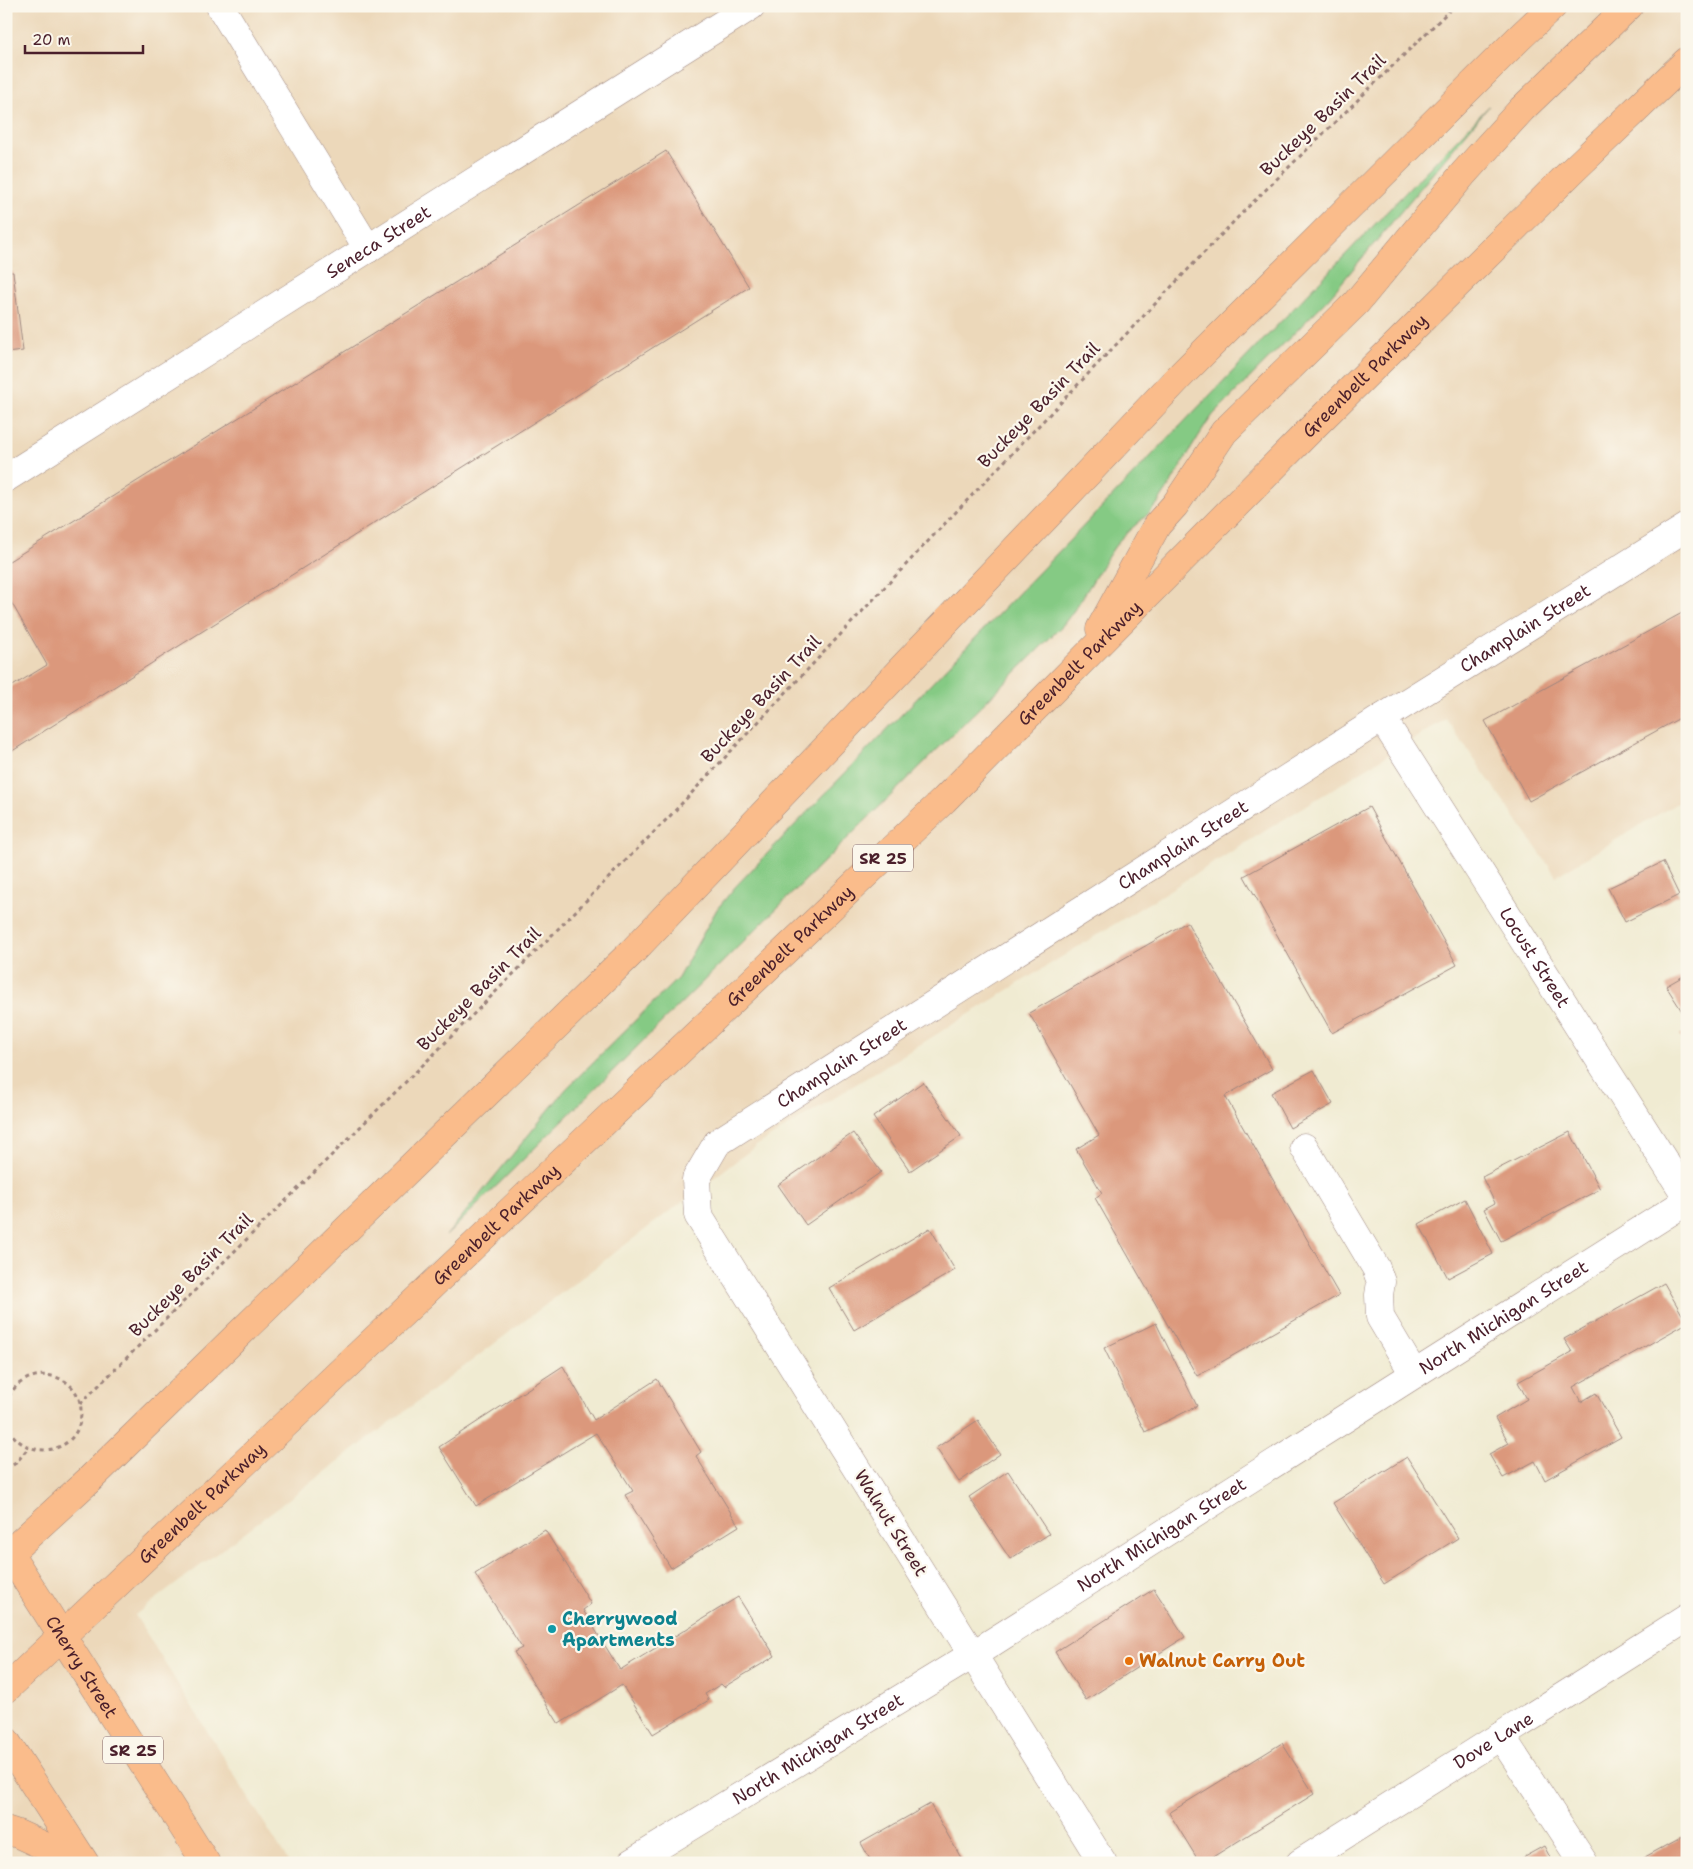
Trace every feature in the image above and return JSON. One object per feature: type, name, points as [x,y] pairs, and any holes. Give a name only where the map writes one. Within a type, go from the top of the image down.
[{"type":"main road","points":[[7,1552],[96,1473],[633,951],[1182,374],[1553,6]]},
{"type":"main road","points":[[1084,659],[1157,525],[1175,506],[1224,432],[1356,303],[1464,173],[1522,109],[1629,6]]},
{"type":"main road","name":"Greenbelt Parkway","points":[[6,1689],[944,800],[1321,419],[1571,172],[1687,61]]},
{"type":"main road","name":"Cherry Street","points":[[7,1552],[206,1863]]},
{"type":"main road","points":[[6,1741],[83,1863]]},
{"type":"main road","points":[[6,1830],[83,1863]]},
{"type":"street","points":[[220,6],[368,249]]},
{"type":"street","name":"Seneca Street","points":[[6,478],[751,6]]},
{"type":"street","name":"Champlain Street","points":[[696,1179],[716,1143],[1382,718],[1687,527]]},
{"type":"street","name":"Locust Street","points":[[1382,718],[1687,1197]]},
{"type":"street","points":[[1304,1147],[1376,1268],[1381,1282],[1379,1294],[1380,1317],[1414,1374]]},
{"type":"street","name":"Walnut Street","points":[[696,1179],[698,1215],[1103,1863]]},
{"type":"street","name":"North Michigan Street","points":[[631,1863],[974,1654],[1687,1201]]},
{"type":"street","name":"Dove Lane","points":[[1300,1863],[1687,1618]]},
{"type":"street","points":[[1501,1736],[1584,1863]]},
{"type":"path","name":"Buckeye Basin Trail","points":[[80,1404],[435,1053],[663,823],[940,529],[1244,212],[1454,6]]},
{"type":"path","points":[[6,1404],[15,1387],[21,1382],[32,1376],[43,1374],[56,1376],[71,1387],[80,1404],[81,1415],[78,1428],[73,1436],[54,1449],[40,1450],[17,1441],[6,1423]]},
{"type":"path","points":[[6,1469],[16,1463],[29,1447]]},
{"type":"shaded area","points":[[6,6],[1687,6],[1687,797],[1556,876],[1446,719],[756,1146],[135,1615],[289,1863],[6,1863]]},
{"type":"green space","points":[[1489,106],[1328,299],[1213,415],[1158,503],[1120,540],[1062,626],[446,1236],[566,1089],[678,978],[717,909],[736,886]]},
{"type":"building","points":[[666,151],[749,287],[6,755],[6,690],[47,665],[6,593],[6,563]]},
{"type":"building","points":[[6,272],[13,272],[23,351],[6,353]]},
{"type":"building","points":[[1682,613],[1687,621],[1687,714],[1529,801],[1485,721]]},
{"type":"building","points":[[1369,807],[1457,965],[1332,1033],[1244,876]]},
{"type":"building","points":[[1663,862],[1679,895],[1625,922],[1608,888]]},
{"type":"building","points":[[1187,922],[1272,1069],[1225,1096],[1339,1295],[1197,1376],[1095,1198],[1102,1193],[1076,1149],[1099,1135],[1029,1013]]},
{"type":"building","points":[[1687,974],[1687,1019],[1666,986]]},
{"type":"building","points":[[1687,1031],[1687,1046],[1680,1035]]},
{"type":"building","points":[[1314,1070],[1333,1104],[1290,1128],[1271,1093]]},
{"type":"building","points":[[923,1082],[961,1136],[910,1171],[873,1117]]},
{"type":"building","points":[[1570,1132],[1600,1189],[1501,1241],[1484,1209],[1495,1203],[1482,1177]]},
{"type":"building","points":[[853,1133],[881,1172],[806,1225],[778,1185]]},
{"type":"building","points":[[1465,1199],[1493,1254],[1448,1278],[1419,1224]]},
{"type":"building","points":[[930,1228],[955,1270],[854,1330],[829,1288]]},
{"type":"building","points":[[1664,1283],[1687,1323],[1573,1387],[1581,1402],[1596,1393],[1621,1437],[1545,1480],[1535,1461],[1503,1478],[1489,1454],[1509,1443],[1495,1418],[1527,1399],[1518,1382],[1572,1352],[1564,1339]]},
{"type":"building","points":[[1156,1323],[1197,1406],[1145,1432],[1104,1348]]},
{"type":"building","name":"Cherrywood Apartments","points":[[563,1366],[594,1420],[657,1379],[701,1452],[696,1456],[739,1526],[671,1568],[625,1495],[633,1491],[596,1433],[476,1506],[439,1447]]},
{"type":"building","points":[[978,1420],[1000,1454],[959,1482],[936,1448]]},
{"type":"building","points":[[1407,1457],[1458,1538],[1384,1584],[1333,1503]]},
{"type":"building","points":[[1008,1471],[1049,1534],[1010,1559],[969,1497]]},
{"type":"building","name":"Cherrywood Apartments","points":[[545,1530],[591,1604],[583,1610],[620,1670],[738,1597],[775,1656],[724,1687],[721,1684],[705,1694],[709,1700],[653,1734],[622,1685],[559,1724],[514,1652],[522,1648],[475,1574]]},
{"type":"building","points":[[1154,1589],[1185,1637],[1086,1700],[1055,1652]]},
{"type":"building","points":[[1282,1743],[1314,1794],[1203,1863],[1200,1863],[1169,1813]]},
{"type":"building","points":[[930,1804],[964,1863],[872,1863],[861,1843]]},
{"type":"building","points":[[1687,1834],[1687,1863],[1634,1863]]},
{"type":"building","points":[[1544,1846],[1553,1863],[1513,1863]]},
{"type":"place","name":"Cherrywood Apartments","points":[[552,1629]]},
{"type":"place","name":"Walnut Carry Out","points":[[1129,1661]]}]
